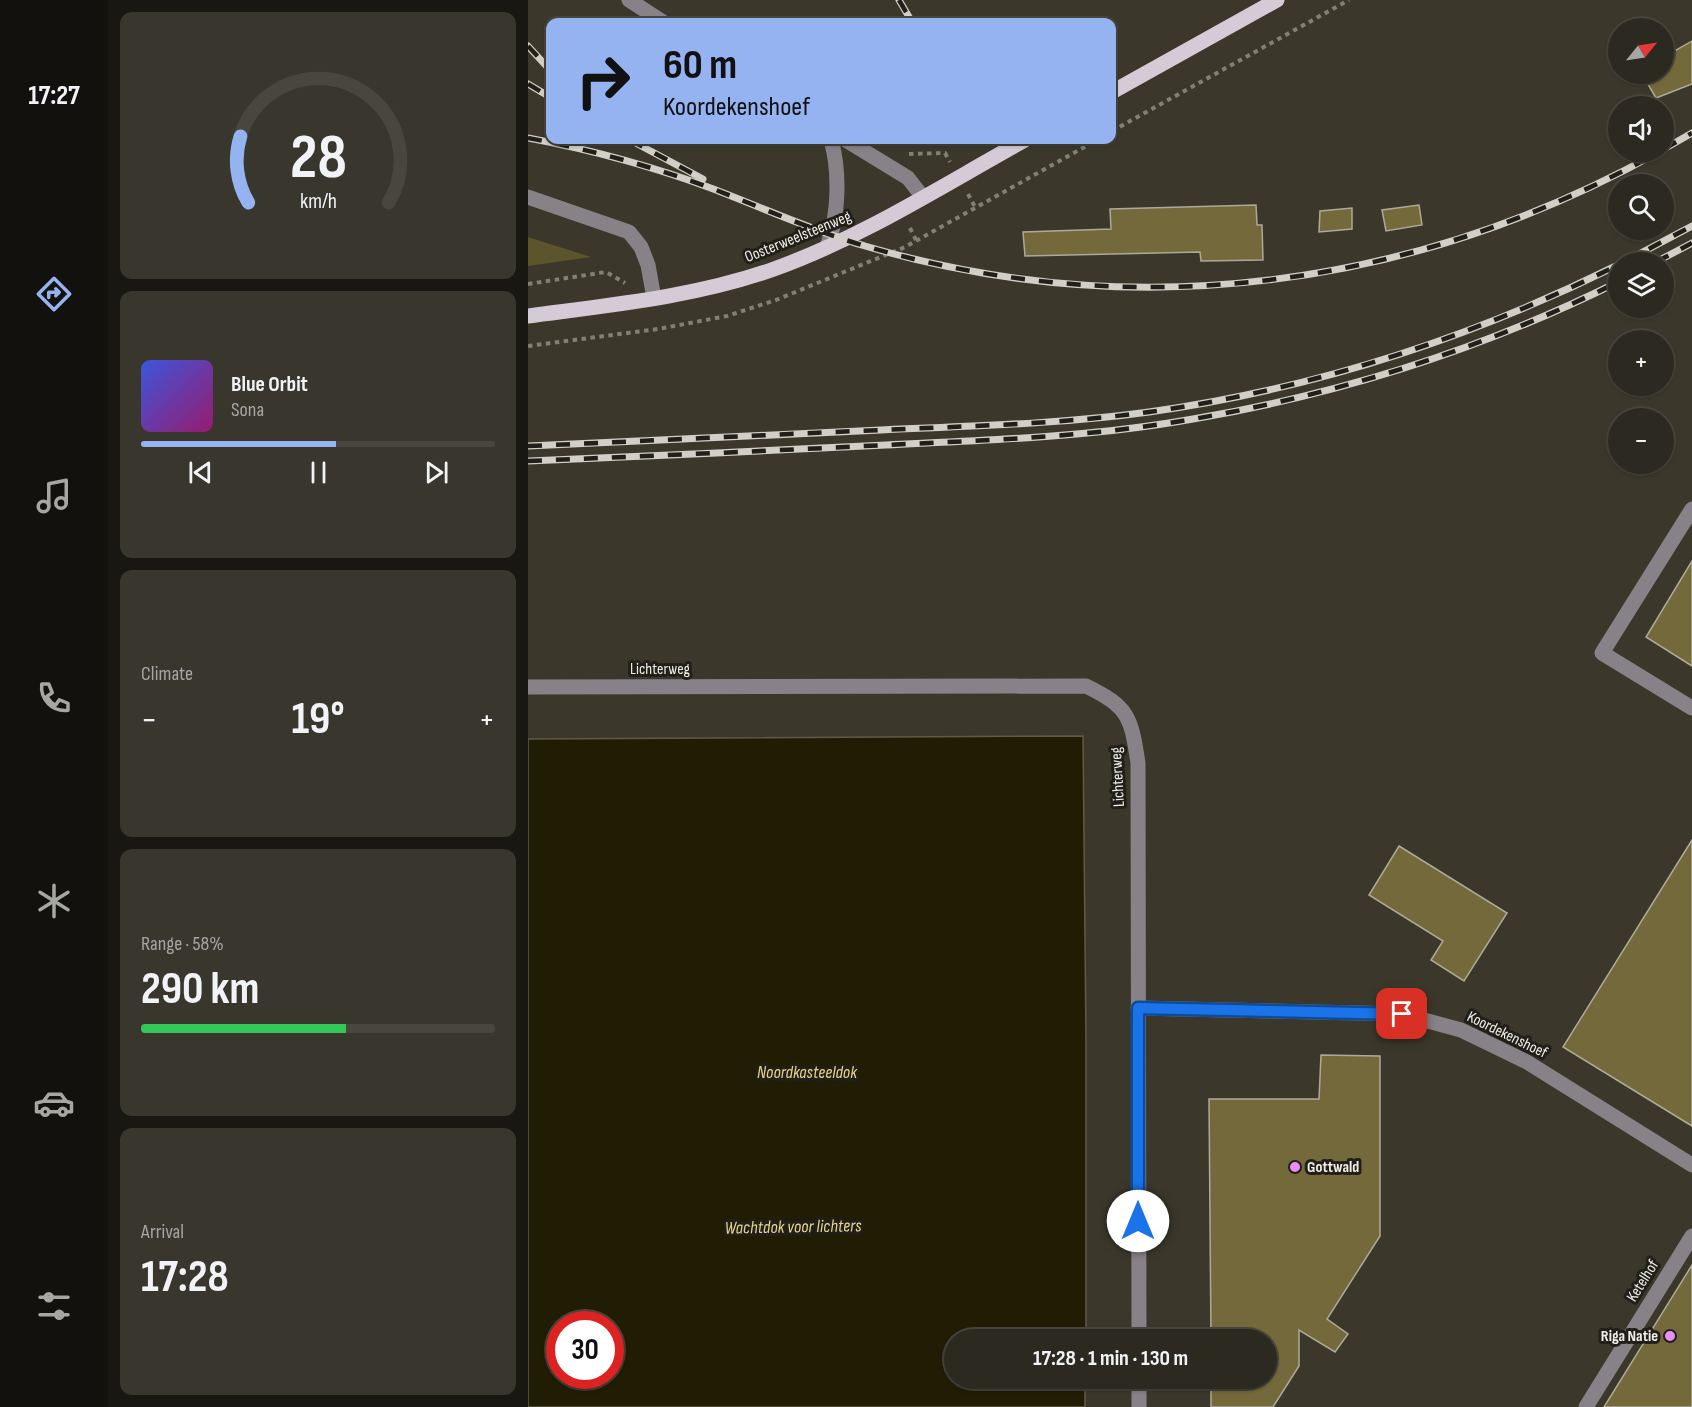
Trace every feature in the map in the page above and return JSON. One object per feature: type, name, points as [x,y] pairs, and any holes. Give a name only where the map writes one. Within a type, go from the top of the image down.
[{"type":"main road","points":[[1116,90],[1277,0]]},
{"type":"main road","name":"Oosterweelsteenweg","points":[[528,316],[654,298],[706,288],[773,269],[827,247],[900,210],[1018,144]]},
{"type":"street","points":[[628,0],[657,18]]},
{"type":"street","points":[[827,247],[832,234],[836,183],[831,144]]},
{"type":"street","points":[[853,144],[908,178],[922,196]]},
{"type":"street","points":[[528,197],[629,232],[641,247],[648,265],[654,298]]},
{"type":"street","points":[[1692,509],[1602,653],[1692,708]]},
{"type":"street","name":"Lichterweg","points":[[528,687],[1086,686],[1115,700],[1133,725],[1138,763],[1139,1329]]},
{"type":"street","name":"Koordekenshoef","points":[[1138,1008],[1402,1014],[1461,1030],[1527,1062],[1692,1165]]},
{"type":"street","name":"Ketelhof","points":[[1586,1407],[1692,1236]]},
{"type":"street","points":[[1139,1389],[1139,1407]]},
{"type":"path","points":[[1116,129],[1349,0]]},
{"type":"path","points":[[528,346],[658,329],[727,316],[813,286],[916,240],[1090,144]]},
{"type":"path","points":[[902,153],[918,156],[945,153],[975,207]]},
{"type":"path","points":[[900,210],[916,240]]},
{"type":"path","points":[[528,284],[606,273],[654,298]]},
{"type":"shaded area","points":[[528,237],[591,257],[528,266]]},
{"type":"water","name":"Noordkasteeldok","points":[[1083,736],[1086,1329],[944,1329],[944,1389],[1085,1389],[1085,1407],[528,1407],[528,739]]},
{"type":"building","points":[[1692,41],[1692,84],[1661,96],[1655,96],[1648,84],[1674,84],[1674,51]]},
{"type":"building","points":[[1256,205],[1257,225],[1262,225],[1263,260],[1201,261],[1200,252],[1025,256],[1023,232],[1111,229],[1110,209]]},
{"type":"building","points":[[1419,205],[1422,225],[1386,231],[1382,210]]},
{"type":"building","points":[[1352,208],[1352,229],[1319,232],[1320,211]]},
{"type":"building","points":[[1692,561],[1692,666],[1646,637]]},
{"type":"building","points":[[1692,840],[1692,1126],[1563,1047]]},
{"type":"building","points":[[1399,846],[1507,913],[1464,981],[1431,960],[1443,941],[1369,895]]},
{"type":"building","name":"Gottwald","points":[[1321,1055],[1380,1056],[1380,1236],[1327,1319],[1348,1334],[1335,1352],[1299,1330],[1299,1366],[1273,1407],[1211,1407],[1211,1389],[1277,1389],[1277,1329],[1211,1329],[1209,1099],[1319,1099]]},
{"type":"building","name":"Riga Natie","points":[[1692,1265],[1692,1407],[1604,1407]]},
{"type":"railway","points":[[899,0],[910,18]]},
{"type":"railway","points":[[528,46],[546,66]]},
{"type":"railway","points":[[528,84],[546,95]]},
{"type":"railway","points":[[1674,143],[1692,133]]},
{"type":"railway","points":[[528,138],[546,142]]},
{"type":"railway","points":[[557,144],[647,167],[693,182],[808,227],[865,246],[967,270],[1069,284],[1171,287],[1272,280],[1372,262],[1470,235],[1566,198],[1639,162]]},
{"type":"railway","points":[[637,144],[703,179]]},
{"type":"railway","points":[[1643,252],[1692,226]]},
{"type":"railway","points":[[1674,252],[1692,243]]},
{"type":"railway","points":[[528,446],[982,426],[1149,412],[1270,390],[1390,357],[1506,316],[1608,270]]},
{"type":"railway","points":[[528,461],[1002,439],[1079,434],[1193,419],[1303,396],[1411,366],[1516,328],[1608,287]]},
{"type":"place","name":"Gottwald","points":[[1295,1167]]},
{"type":"place","name":"Riga Natie","points":[[1670,1336]]},
{"type":"route","points":[[1138,1221],[1138,1008],[1402,1014]]},
{"type":"water label","name":"Wachtdok voor lichters","points":[[793,1227]]}]
